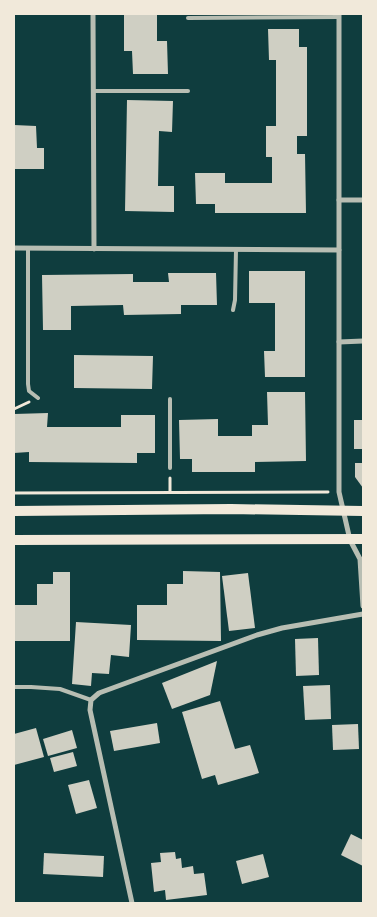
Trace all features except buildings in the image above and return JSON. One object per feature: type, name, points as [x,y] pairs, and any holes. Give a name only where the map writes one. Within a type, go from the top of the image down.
[{"type":"main road","points":[[14,511],[363,510]]},
{"type":"main road","points":[[14,540],[357,540]]},
{"type":"street","points":[[94,14],[94,249]]},
{"type":"street","points":[[339,16],[339,492],[344,510],[357,540],[363,606]]},
{"type":"street","points":[[338,200],[363,200]]},
{"type":"street","points":[[14,248],[339,250]]},
{"type":"street","points":[[339,342],[363,341]]},
{"type":"street","points":[[132,903],[90,710],[92,700],[99,693],[257,635],[282,628],[363,614]]},
{"type":"lane","points":[[188,18],[339,16]]},
{"type":"lane","points":[[94,91],[188,90]]},
{"type":"lane","points":[[28,248],[28,384],[30,391],[38,398]]},
{"type":"lane","points":[[233,310],[236,250]]},
{"type":"lane","points":[[170,399],[170,468]]},
{"type":"lane","points":[[14,688],[60,689],[92,700]]},
{"type":"path","points":[[170,468],[170,492]]},
{"type":"path","points":[[14,492],[339,492]]}]
